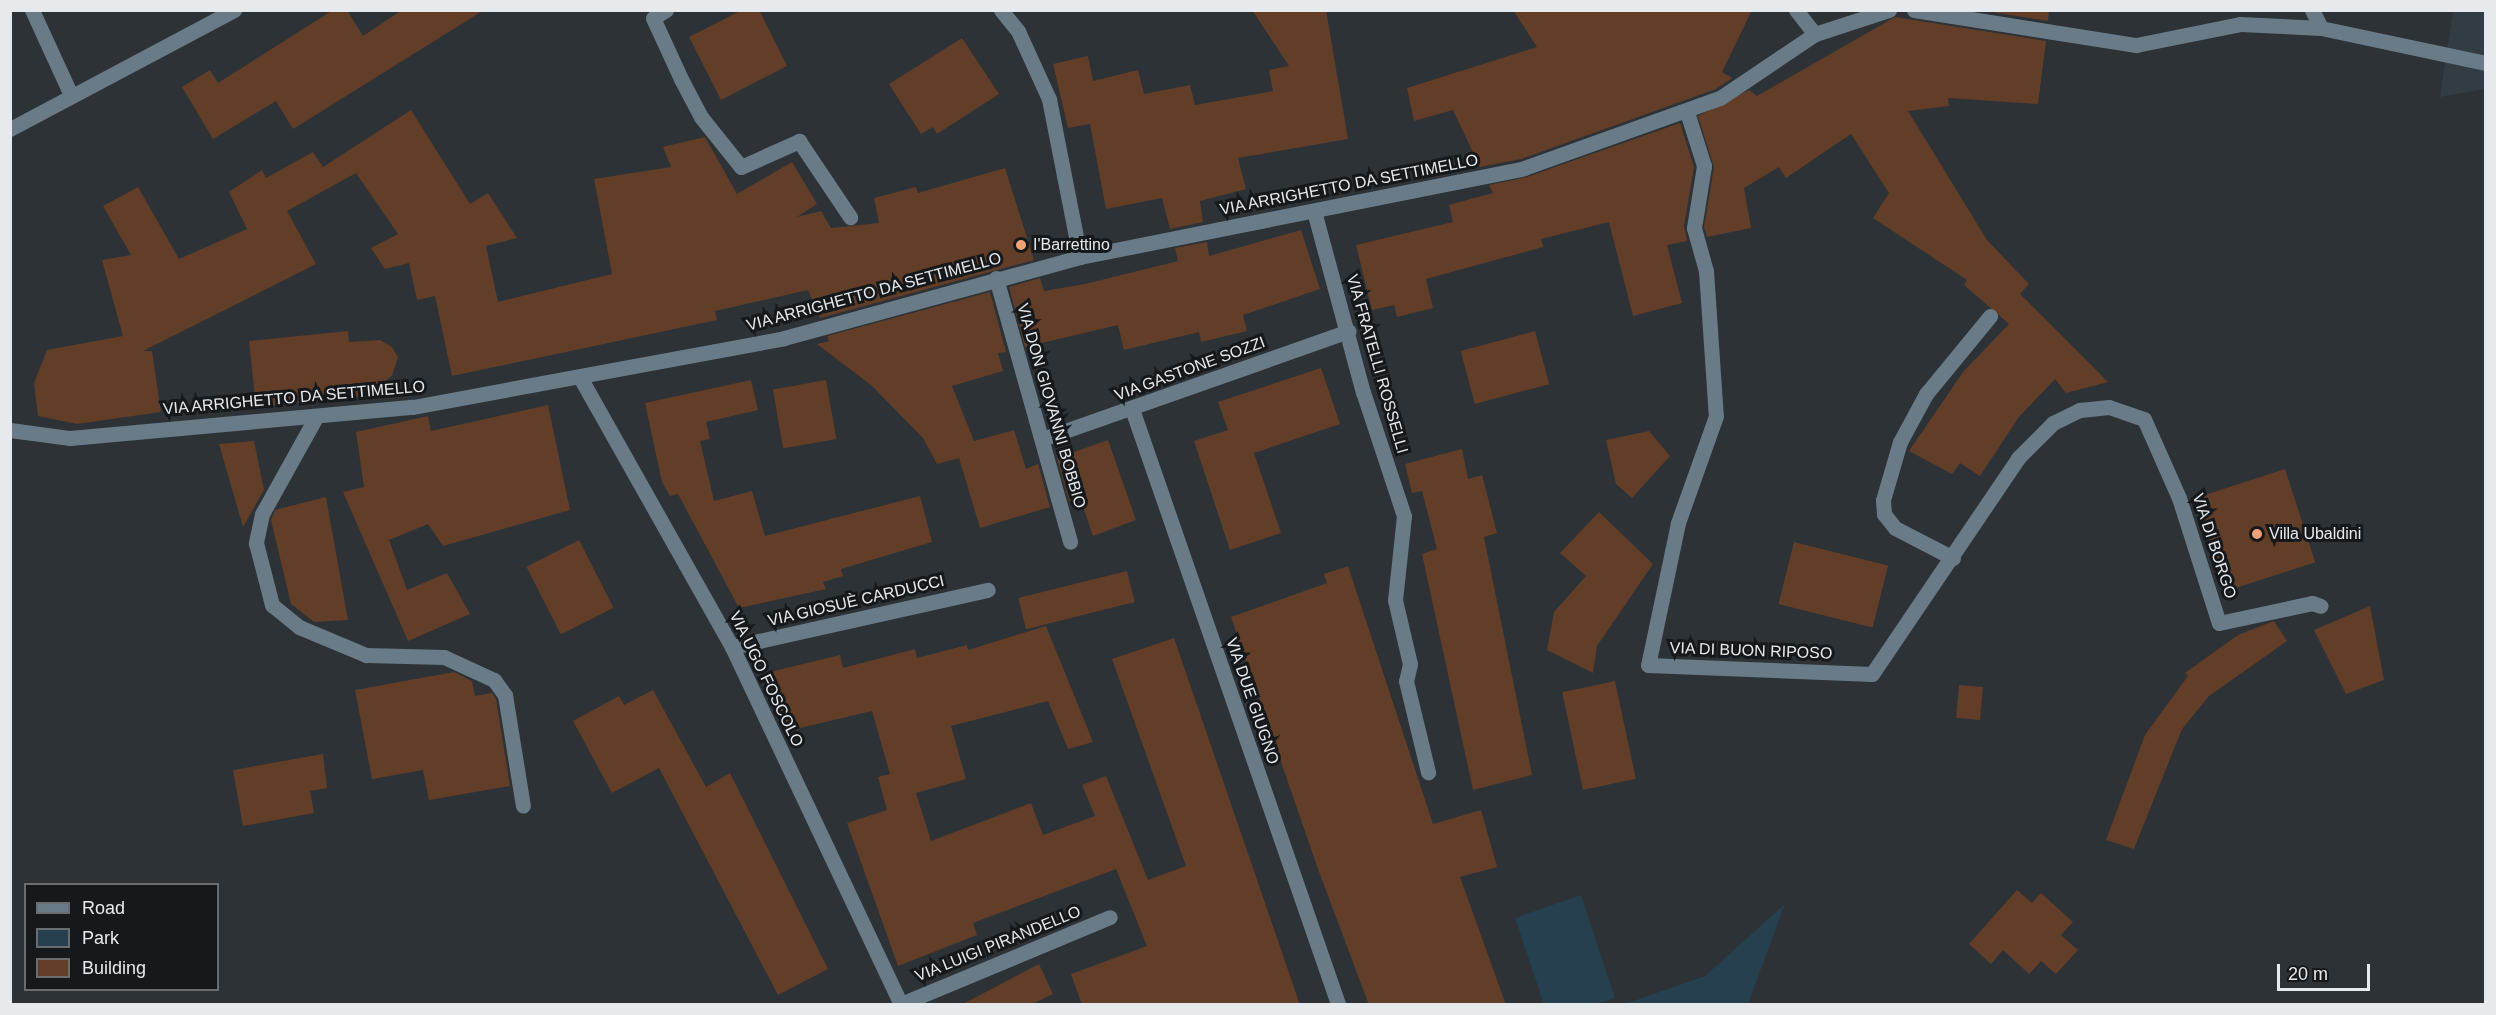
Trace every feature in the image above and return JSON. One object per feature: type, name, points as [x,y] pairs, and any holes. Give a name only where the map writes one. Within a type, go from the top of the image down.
[{"type":"street","points":[[32,10],[70,93]]},
{"type":"street","points":[[10,129],[70,93],[234,10]]},
{"type":"street","points":[[666,10],[653,18],[681,79],[701,117],[741,167],[799,141],[850,217]]},
{"type":"street","points":[[1001,10],[1018,31],[1049,99],[1080,257]]},
{"type":"street","points":[[1796,10],[1815,34]]},
{"type":"street","name":"VIA ARRIGHETTO DA SETTIMELLO","points":[[10,430],[70,438],[413,407],[581,379],[784,338],[996,278],[1080,257],[1524,168],[1687,112],[1750,81],[1815,34],[1889,10]]},
{"type":"street","points":[[1914,10],[2136,45],[2240,24],[2321,28],[2486,63]]},
{"type":"street","points":[[2312,10],[2321,28]]},
{"type":"street","name":"VIA DI BUON RIPOSO","points":[[1687,112],[1704,166],[1694,228],[1706,271],[1716,416],[1678,523],[1648,665],[1872,674],[2019,458],[2053,423],[2080,410],[2109,407],[2144,419]]},
{"type":"street","name":"VIA FRATELLI ROSSELLI","points":[[1314,211],[1404,516],[1395,600],[1410,664],[1406,681],[1428,772]]},
{"type":"street","name":"VIA DON GIOVANNI BOBBIO","points":[[996,278],[1070,542]]},
{"type":"street","points":[[1953,558],[1895,528],[1884,514],[1883,501],[1900,442],[1926,394],[1990,316]]},
{"type":"street","name":"VIA GASTONE SOZZI","points":[[1042,440],[1349,331]]},
{"type":"street","name":"VIA UGO FOSCOLO","points":[[581,379],[732,647],[901,1005]]},
{"type":"street","name":"VIA DUE GIUGNO","points":[[1132,409],[1338,1005]]},
{"type":"street","points":[[316,417],[262,514],[256,543],[272,605],[299,627],[366,655],[444,657],[494,680],[505,695],[524,806]]},
{"type":"street","name":"VIA DI BORGO","points":[[2144,419],[2180,498],[2219,623],[2312,603],[2321,606]]},
{"type":"street","name":"VIA GIOSUÈ CARDUCCI","points":[[732,647],[988,590]]},
{"type":"street","name":"VIA LUIGI PIRANDELLO","points":[[901,1005],[1110,917]]},
{"type":"shaded area","points":[[2453,11],[2485,11],[2485,89],[2440,97]]},
{"type":"green space","points":[[1581,895],[1615,998],[1596,1004],[1544,1004],[1515,918]]},
{"type":"green space","points":[[1785,904],[1748,1004],[1625,1004],[1705,976]]},
{"type":"building","points":[[333,10],[347,10],[363,36],[402,10],[484,10],[293,129],[276,101],[213,139],[182,87],[210,70],[218,83]]},
{"type":"building","points":[[742,10],[759,10],[787,66],[721,100],[689,37]]},
{"type":"building","points":[[1252,10],[1326,10],[1348,139],[1238,158],[1246,189],[1200,201],[1203,222],[1170,229],[1162,198],[1106,209],[1090,124],[1068,128],[1053,64],[1088,56],[1093,81],[1138,70],[1144,94],[1190,85],[1195,105],[1273,91],[1269,70],[1289,66]]},
{"type":"building","points":[[1513,10],[1752,10],[1722,72],[1732,78],[1716,89],[1521,159],[1480,167],[1453,110],[1414,121],[1407,88],[1537,47]]},
{"type":"building","points":[[1980,10],[2049,10],[2048,21]]},
{"type":"building","points":[[1895,17],[2046,41],[2038,104],[1948,98],[1949,106],[1908,111],[1987,240],[2029,284],[2020,294],[2108,382],[2066,393],[2055,379],[2019,417],[1980,476],[1960,463],[1952,474],[1909,451],[1963,372],[2009,324],[1964,285],[1967,280],[1873,218],[1889,193],[1851,134],[1786,178],[1779,167],[1744,188],[1751,228],[1707,237],[1704,227],[1714,167],[1698,116],[1749,90],[1757,96]]},
{"type":"building","points":[[962,38],[999,94],[937,134],[933,127],[921,134],[889,84]]},
{"type":"building","points":[[411,110],[470,204],[488,193],[517,238],[486,246],[498,302],[612,274],[594,179],[671,167],[663,147],[705,137],[737,194],[792,162],[817,204],[797,217],[821,211],[831,228],[879,223],[874,198],[916,187],[918,193],[1005,168],[1034,260],[820,318],[808,290],[715,311],[717,320],[452,376],[435,296],[417,300],[409,263],[385,269],[371,248],[398,234],[356,173],[287,211],[316,264],[143,351],[152,351],[161,412],[77,424],[38,416],[34,383],[47,350],[123,336],[102,260],[131,255],[103,206],[138,187],[179,259],[247,229],[229,192],[262,170],[266,178],[313,152],[323,167]]},
{"type":"building","points":[[1680,123],[1694,167],[1684,226],[1687,241],[1667,245],[1682,303],[1633,316],[1609,222],[1541,239],[1543,247],[1426,279],[1433,308],[1397,317],[1394,305],[1372,310],[1356,245],[1453,222],[1449,205],[1493,193],[1489,185],[1527,177]]},
{"type":"building","points":[[1301,230],[1320,289],[1243,315],[1247,331],[1201,342],[1199,332],[1124,350],[1118,325],[1025,347],[1009,287],[1040,278],[1044,291],[1085,284],[1178,261],[1175,248],[1207,242],[1209,256]]},
{"type":"building","points":[[990,292],[1006,352],[998,353],[1003,371],[952,386],[974,441],[1014,430],[1026,469],[1038,464],[1050,507],[980,528],[959,458],[937,464],[923,438],[871,385],[817,344],[829,341],[827,336]]},
{"type":"building","points":[[348,331],[349,342],[380,340],[392,347],[398,357],[392,376],[363,396],[256,407],[249,341]]},
{"type":"building","points":[[1535,331],[1549,384],[1475,404],[1461,351]]},
{"type":"building","points":[[1321,368],[1340,424],[1254,453],[1281,533],[1230,550],[1194,441],[1228,430],[1218,402]]},
{"type":"building","points":[[751,380],[758,410],[706,422],[710,439],[700,441],[714,501],[752,491],[765,536],[920,496],[932,542],[841,569],[843,576],[823,582],[826,589],[739,608],[678,494],[670,496],[662,482],[645,403]]},
{"type":"building","points":[[826,380],[836,439],[783,448],[773,389]]},
{"type":"building","points":[[548,405],[570,510],[443,546],[428,524],[389,540],[407,590],[447,573],[470,614],[408,641],[343,492],[364,487],[356,432],[428,416],[431,431]]},
{"type":"building","points":[[1649,431],[1670,456],[1632,498],[1616,484],[1606,440]]},
{"type":"building","points":[[1108,440],[1136,520],[1093,536],[1080,498],[1069,501],[1057,458]]},
{"type":"building","points":[[254,441],[264,490],[243,527],[219,444]]},
{"type":"building","points":[[1462,449],[1468,479],[1482,475],[1497,533],[1484,537],[1532,775],[1473,790],[1422,554],[1437,549],[1422,491],[1412,493],[1405,464]]},
{"type":"building","name":"Villa Ubaldini","points":[[2285,469],[2315,562],[2226,591],[2196,498]]},
{"type":"building","points":[[326,497],[348,620],[314,622],[291,604],[271,520],[275,510]]},
{"type":"building","points":[[1599,512],[1653,564],[1597,646],[1593,673],[1547,650],[1554,612],[1586,576],[1560,553]]},
{"type":"building","points":[[579,540],[614,608],[561,635],[526,567]]},
{"type":"building","points":[[1794,542],[1888,565],[1873,628],[1779,604]]},
{"type":"building","points":[[1348,566],[1433,824],[1481,810],[1497,867],[1460,877],[1506,1005],[1369,1005],[1318,869],[1231,617],[1327,583],[1324,574]]},
{"type":"building","points":[[1127,571],[1135,602],[1026,629],[1018,598]]},
{"type":"building","points":[[2370,606],[2384,680],[2346,694],[2314,630]]},
{"type":"building","points":[[2274,621],[2287,641],[2209,696],[2182,729],[2134,849],[2106,840],[2145,735],[2188,676],[2185,673],[2238,635]]},
{"type":"building","points":[[1046,626],[1093,742],[1068,749],[1048,701],[951,726],[966,779],[916,793],[931,841],[1031,803],[1043,835],[1095,816],[1082,785],[1106,776],[1148,880],[1186,866],[1112,659],[1174,638],[1300,1005],[1082,1005],[1071,974],[1147,946],[1116,869],[973,923],[977,935],[898,966],[847,823],[887,810],[878,777],[890,774],[872,711],[783,732],[770,672],[840,655],[843,668],[915,649],[917,658],[967,645],[968,650]]},
{"type":"building","points":[[454,672],[472,681],[475,696],[492,693],[496,699],[510,786],[429,800],[423,770],[372,779],[355,690]]},
{"type":"building","points":[[1615,681],[1636,779],[1583,790],[1562,692]]},
{"type":"building","points":[[1959,685],[1983,687],[1980,720],[1956,718]]},
{"type":"building","points":[[653,690],[706,787],[730,773],[828,969],[778,995],[659,768],[612,793],[573,721],[619,696],[624,705]]},
{"type":"building","points":[[323,754],[327,788],[310,791],[314,813],[243,826],[233,770]]},
{"type":"building","points":[[2017,890],[2032,903],[2041,893],[2073,922],[2061,935],[2078,950],[2056,974],[2041,961],[2029,974],[2003,950],[1991,964],[1969,944]]},
{"type":"building","points":[[1039,964],[1053,994],[1030,1005],[961,1005]]},
{"type":"place","name":"I'Barrettino","points":[[1021,245]]},
{"type":"place","name":"Villa Ubaldini","points":[[2257,534]]}]
